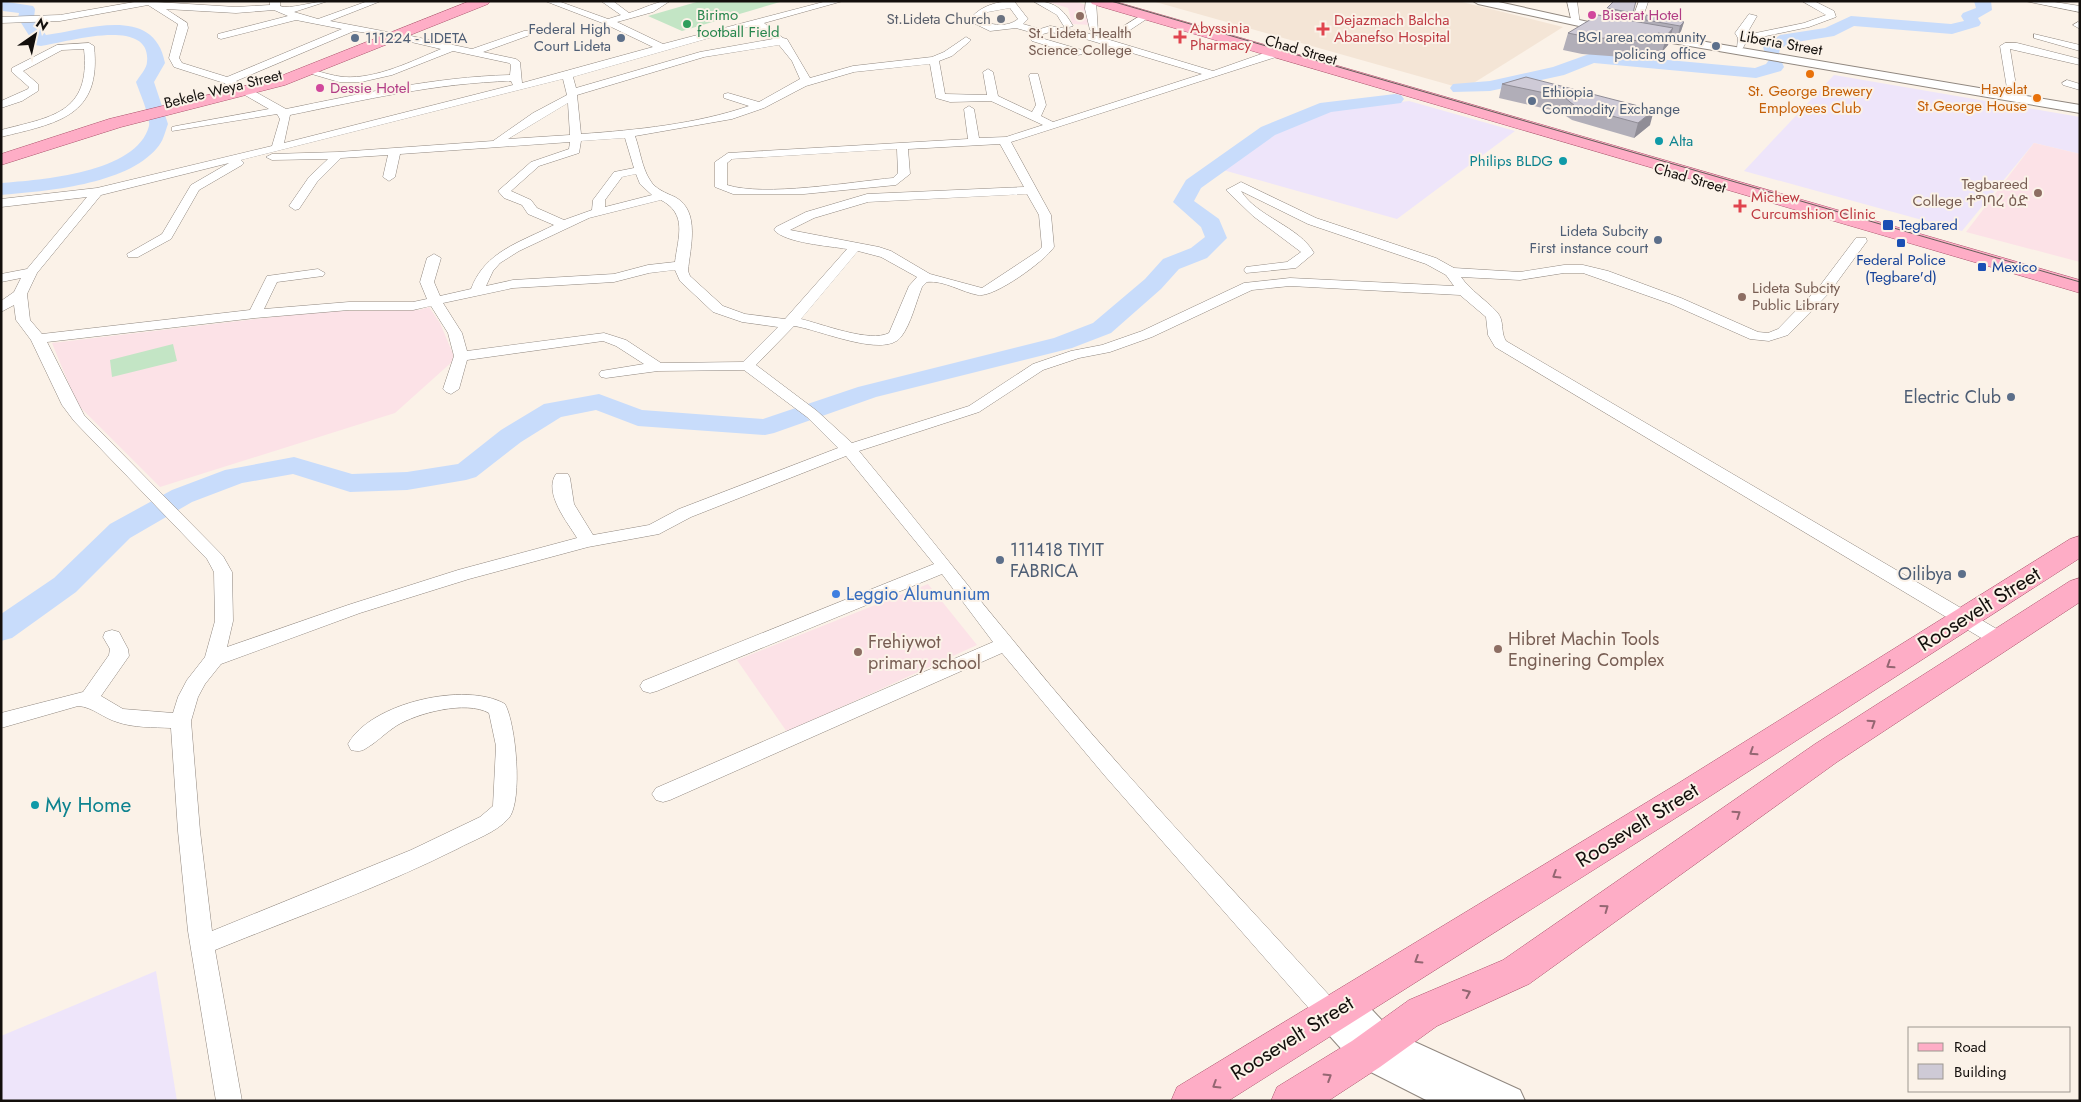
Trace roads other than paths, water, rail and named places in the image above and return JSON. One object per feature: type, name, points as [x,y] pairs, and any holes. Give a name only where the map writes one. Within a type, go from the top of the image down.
[{"type":"main road","name":"Bekele Weya Street","points":[[238,87],[301,68],[391,35],[469,1]]},
{"type":"main road","points":[[1,160],[151,111],[238,87],[310,72],[391,35],[483,1]]},
{"type":"main road","name":"Chad Street","points":[[1132,1],[1282,51],[1503,120],[2080,287]]},
{"type":"main road","name":"Chad Street","points":[[1095,2],[1556,123],[2080,272]]},
{"type":"main road","name":"Bekele Weya Street","points":[[1,153],[88,124],[151,111]]},
{"type":"main road","name":"Chad Street","points":[[1503,120],[1550,138],[2080,292]]},
{"type":"main road","name":"Chad Street","points":[[1556,123],[2080,276]]},
{"type":"main road","name":"Roosevelt Street","points":[[1191,1101],[1338,1008],[1689,793],[2080,545]]},
{"type":"main road","name":"Roosevelt Street","points":[[1291,1101],[1374,1048],[1424,1013],[1516,972],[1732,817],[2080,588]]},
{"type":"street","points":[[1,20],[60,18],[153,3],[236,10],[324,1]]},
{"type":"street","points":[[316,23],[377,1]]},
{"type":"street","points":[[548,1],[608,22],[662,47]]},
{"type":"street","points":[[605,1],[619,8],[627,16]]},
{"type":"street","points":[[608,22],[650,10],[666,1]]},
{"type":"street","points":[[1,203],[97,192],[229,158],[278,148],[517,82],[567,75],[756,21],[839,1]]},
{"type":"street","points":[[1037,1],[1061,13],[1068,26]]},
{"type":"street","name":"Liberia Street","points":[[1478,1],[1628,33],[2080,109]]},
{"type":"street","points":[[1572,1],[1573,12],[1578,23]]},
{"type":"street","points":[[1743,38],[1806,25],[1831,17],[1830,13],[1806,1]]},
{"type":"street","points":[[2029,1],[2080,9]]},
{"type":"street","points":[[1095,2],[1095,30]]},
{"type":"street","points":[[1628,33],[1636,23],[1643,2]]},
{"type":"street","points":[[153,3],[182,23],[183,28],[174,62],[184,69],[238,87],[282,112],[285,119],[278,148]]},
{"type":"street","points":[[1016,26],[1023,19],[1011,3],[984,10],[978,14],[974,21],[990,28],[1016,26],[1040,32],[1050,29],[1080,34],[1210,73]]},
{"type":"street","points":[[278,7],[296,17],[316,23],[476,51],[512,60],[516,64],[517,82]]},
{"type":"street","points":[[1127,28],[1146,16]]},
{"type":"street","points":[[1738,52],[1743,38],[1740,33],[1752,16]]},
{"type":"street","points":[[221,36],[296,17]]},
{"type":"street","points":[[756,21],[784,41],[803,73],[805,79],[802,84]]},
{"type":"street","points":[[238,87],[353,28]]},
{"type":"street","points":[[1040,32],[1035,39],[1078,52]]},
{"type":"street","points":[[476,51],[526,33]]},
{"type":"street","points":[[2037,36],[2080,48]]},
{"type":"street","points":[[229,158],[338,155],[495,142],[630,134],[719,119],[760,106],[802,84],[845,70],[934,60],[948,54],[966,40]]},
{"type":"street","points":[[495,142],[572,95],[700,55],[760,43],[784,41]]},
{"type":"street","points":[[1,105],[33,91],[34,86],[32,82],[16,70],[33,63],[43,54],[60,47],[90,46],[88,80],[76,106],[59,116],[1,134]]},
{"type":"street","points":[[2013,98],[2006,46],[2017,46],[2080,62]]},
{"type":"street","points":[[310,72],[342,80],[357,80],[454,47]]},
{"type":"street","points":[[902,145],[904,174],[896,181],[783,191],[736,191],[721,186],[721,162],[728,156],[902,145],[1007,140],[1282,51]]},
{"type":"street","points":[[875,53],[884,61],[884,66]]},
{"type":"street","points":[[934,60],[940,96],[950,98],[993,98],[1033,118],[1052,125]]},
{"type":"street","points":[[988,72],[993,98]]},
{"type":"street","points":[[563,224],[532,211],[527,203],[508,195],[504,191],[535,164],[575,151],[576,138],[572,95],[567,75]]},
{"type":"street","points":[[1033,118],[1040,110],[1041,105],[1034,76]]},
{"type":"street","points":[[176,129],[282,112],[414,86],[473,79],[517,82]]},
{"type":"street","points":[[2067,83],[2080,87]]},
{"type":"street","points":[[728,96],[760,106]]},
{"type":"street","points":[[969,109],[974,142]]},
{"type":"street","points":[[630,134],[644,181],[653,191],[676,203],[684,214],[686,223],[681,271],[718,309],[742,318],[790,323],[876,340],[892,339],[916,286],[926,277]]},
{"type":"street","points":[[1007,140],[1005,142],[1032,190],[1045,215],[1047,250],[985,292],[926,277],[886,254],[790,236],[780,230],[810,215],[867,198],[1032,190]]},
{"type":"street","points":[[389,178],[395,151]]},
{"type":"street","points":[[295,206],[313,180],[338,155]]},
{"type":"street","points":[[133,254],[167,236],[178,212],[195,188],[249,157]]},
{"type":"street","points":[[598,212],[599,200],[618,174],[640,170]]},
{"type":"street","points":[[1251,270],[1291,265],[1308,253],[1304,246],[1257,213],[1232,190],[1241,186],[1312,222],[1431,261],[1451,272],[1520,276],[1564,269],[1583,269],[1603,274],[1676,301],[1756,336],[1769,337],[1783,332],[1824,290],[1861,241]]},
{"type":"street","points":[[1,308],[20,294],[32,272],[97,192]]},
{"type":"street","points":[[476,291],[480,278],[506,251],[563,224],[598,212],[639,204],[662,196]]},
{"type":"street","points":[[747,366],[790,323],[855,247]]},
{"type":"street","points":[[434,258],[427,282],[435,301],[454,333],[461,356],[452,389]]},
{"type":"street","points":[[38,340],[255,314],[349,306],[413,306],[476,291],[522,283],[614,278],[648,269],[682,265]]},
{"type":"street","points":[[1,278],[32,272]]},
{"type":"street","points":[[1451,272],[1464,291],[1492,315],[1495,320],[1495,335],[1500,344],[2000,640]]},
{"type":"street","points":[[255,314],[272,279],[318,273]]},
{"type":"street","points":[[214,658],[354,609],[464,574],[588,542],[652,530],[684,513],[709,505],[850,449],[974,409],[1038,367],[1076,354],[1105,349],[1147,334],[1250,286],[1290,282],[1464,291]]},
{"type":"street","points":[[20,294],[23,320],[38,340],[70,405],[120,460],[214,556],[223,572],[224,621],[214,658],[197,680],[188,697],[181,721],[189,831],[202,946],[229,1101]]},
{"type":"street","points":[[461,356],[604,337],[620,343],[658,367]]},
{"type":"street","points":[[606,374],[658,367],[747,366],[812,414],[850,449],[945,566],[1005,644],[1112,770],[1374,1048],[1461,1101]]},
{"type":"street","points":[[562,478],[560,492],[567,508],[588,542]]},
{"type":"street","points":[[650,686],[945,566]]},
{"type":"street","points":[[89,699],[119,656],[119,650],[112,637]]},
{"type":"street","points":[[663,794],[1005,644]]},
{"type":"street","points":[[1,721],[78,699],[89,699],[122,716],[181,721]]},
{"type":"street","points":[[202,946],[419,857],[488,823],[501,812],[505,805],[506,746],[498,709],[490,704],[470,700],[431,703],[402,713],[374,729],[358,744]]},
{"type":"street","points":[[1374,1048],[1509,1101]]},
{"type":"waterway","points":[[1,189],[80,178],[120,165],[137,156],[150,145],[159,124],[145,82],[156,63],[155,56],[151,44],[142,35],[130,31],[115,30],[83,33],[41,41],[26,18],[27,9],[9,8],[2,1]]},
{"type":"waterway","points":[[1772,53],[1771,47],[1784,39],[1828,33],[1851,21],[1952,29],[1973,23],[1969,16],[1984,10],[1984,3],[1982,1]]},
{"type":"waterway","points":[[1459,88],[1490,86],[1558,71],[1592,58],[1652,62],[1728,72],[1756,73],[1775,67],[1775,64]]},
{"type":"waterway","points":[[1,630],[65,585],[120,531],[182,496],[235,476],[294,465],[350,483],[407,481],[466,471],[511,436],[553,410],[599,402],[638,418],[765,427],[867,392],[1063,343],[1102,328],[1153,284],[1171,264],[1199,253],[1216,238],[1211,224],[1183,202],[1193,184],[1268,131],[1327,107],[1395,99]]},
{"type":"tram line","points":[[1111,1],[2080,282]]},
{"type":"place","name":"Biserat Hotel","points":[[1592,15]]},
{"type":"place","name":"St. Lideta Health Science College","points":[[1080,16]]},
{"type":"place","name":"St.Lideta Church","points":[[1001,19]]},
{"type":"place","name":"Birimo football Field","points":[[687,24]]},
{"type":"place","name":"Dejazmach Balcha Abanefso Hospital","points":[[1323,29]]},
{"type":"place","name":"Abyssinia Pharmacy","points":[[1180,37]]},
{"type":"place","name":"111224 - LIDETA","points":[[355,38]]},
{"type":"place","name":"Federal High Court Lideta","points":[[621,38]]},
{"type":"place","name":"BGI area community policing office","points":[[1716,46]]},
{"type":"place","name":"St. George Brewery Employees Club","points":[[1810,74]]},
{"type":"place","name":"Dessie Hotel","points":[[320,88]]},
{"type":"place","name":"Hayelat St.George House","points":[[2037,98]]},
{"type":"place","name":"Ethiopia Commodity Exchange","points":[[1532,101]]},
{"type":"place","name":"Alta","points":[[1659,141]]},
{"type":"place","name":"Philips BLDG","points":[[1563,161]]},
{"type":"place","name":"Tegbareed College ተግባረ ዕድ","points":[[2038,193]]},
{"type":"place","name":"Michew Curcumshion Clinic","points":[[1740,206]]},
{"type":"place","name":"Tegbared","points":[[1888,225]]},
{"type":"place","name":"Lideta Subcity First instance court","points":[[1658,240]]},
{"type":"place","name":"Federal Police (Tegbare'd)","points":[[1901,243]]},
{"type":"place","name":"Mexico","points":[[1982,267]]},
{"type":"place","name":"Lideta Subcity Public Library","points":[[1742,297]]},
{"type":"place","name":"Electric Club","points":[[2011,397]]},
{"type":"place","name":"111418 TIYIT FABRICA","points":[[1000,560]]},
{"type":"place","name":"Oilibya","points":[[1962,574]]},
{"type":"place","name":"Leggio Alumunium","points":[[836,594]]},
{"type":"place","name":"Hibret Machin Tools Enginering Complex","points":[[1498,649]]},
{"type":"place","name":"Frehiywot primary school","points":[[858,652]]},
{"type":"place","name":"My Home","points":[[35,805]]}]
